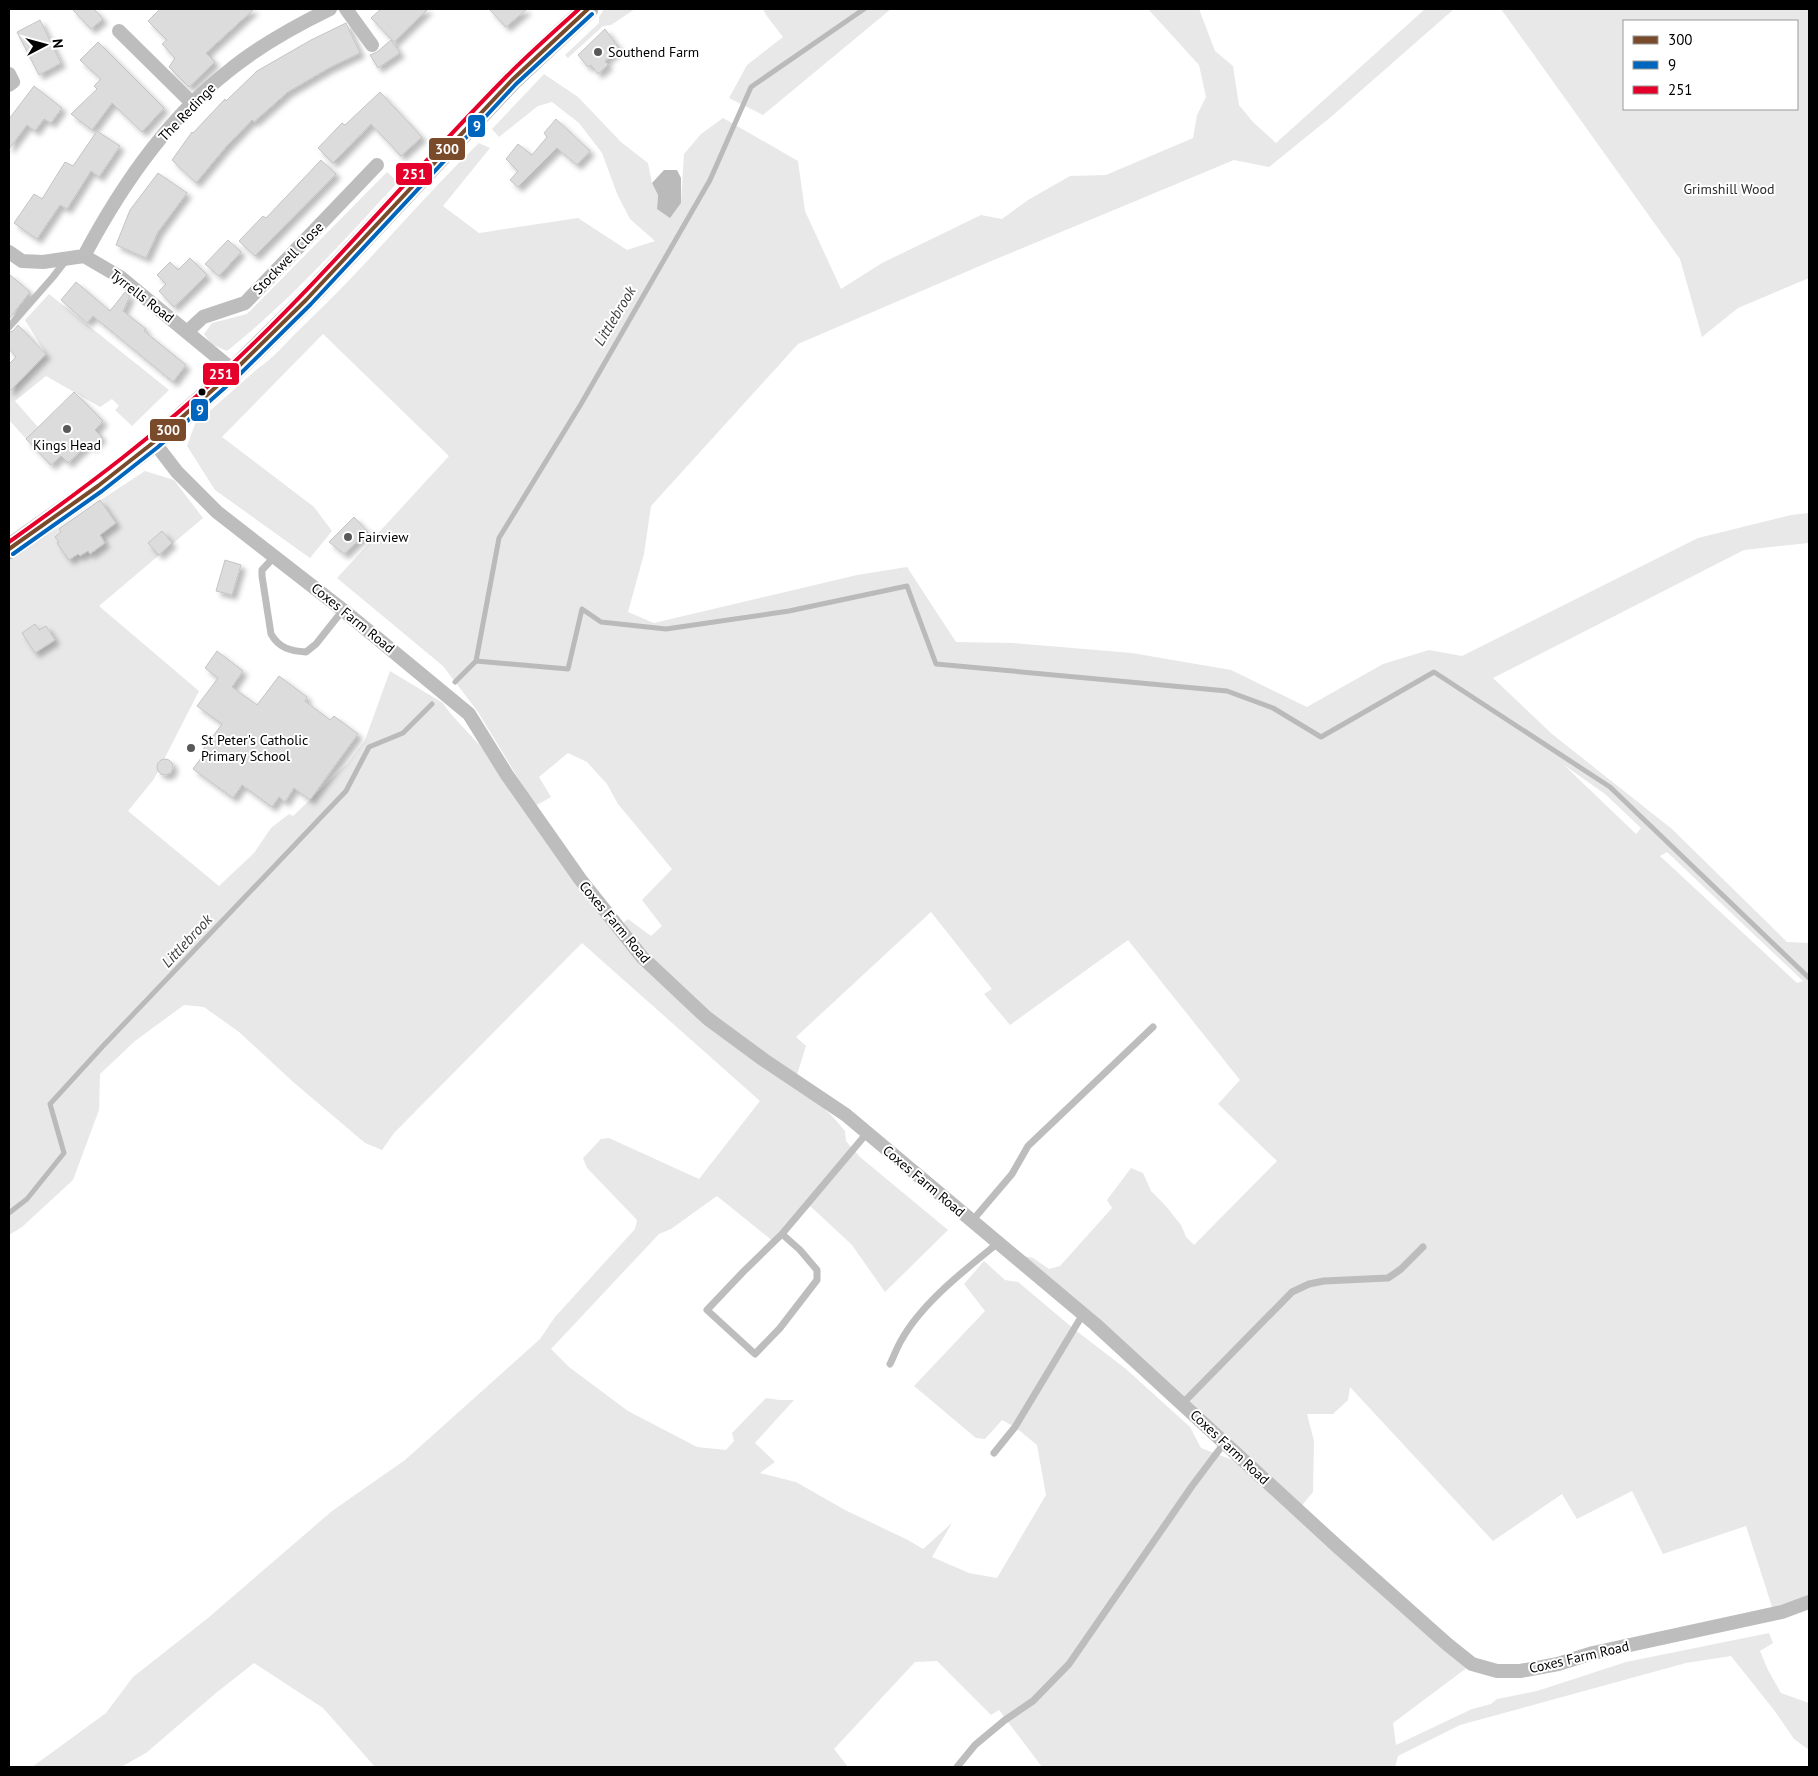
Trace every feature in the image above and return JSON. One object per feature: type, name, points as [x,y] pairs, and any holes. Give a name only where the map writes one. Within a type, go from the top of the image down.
[{"type":"main road","points":[[9,549],[98,486],[154,442],[234,371],[306,300],[512,80],[588,9]]},
{"type":"street","points":[[346,9],[372,45]]},
{"type":"street","name":"The Redinge","points":[[84,256],[106,213],[146,155],[192,103],[225,73],[260,47],[321,10]]},
{"type":"street","points":[[119,31],[192,103]]},
{"type":"street","points":[[9,74],[13,82],[9,85]]},
{"type":"street","name":"Stockwell Close","points":[[187,332],[203,317],[246,303],[377,165]]},
{"type":"street","points":[[9,252],[22,261],[43,262],[84,256]]},
{"type":"street","name":"Tyrrells Road","points":[[84,256],[120,277],[234,371]]},
{"type":"street","name":"Coxes Farm Road","points":[[154,442],[176,472],[217,512],[343,610],[469,714],[507,775],[580,880],[642,957],[706,1018],[846,1115],[1084,1314],[1338,1547],[1472,1664],[1497,1671],[1520,1671],[1558,1664],[1593,1653],[1782,1612],[1809,1602]]},
{"type":"lane","points":[[9,327],[53,277],[66,259]]},
{"type":"lane","points":[[275,556],[262,570],[271,634],[274,641],[289,650],[306,652],[316,644],[343,610]]},
{"type":"lane","points":[[972,1221],[1012,1174],[1028,1146],[1152,1027]]},
{"type":"lane","points":[[782,1234],[800,1250],[817,1270],[817,1280],[780,1328],[755,1354],[707,1310],[782,1234],[867,1133]]},
{"type":"lane","points":[[890,1364],[902,1339],[938,1295],[998,1243]]},
{"type":"lane","points":[[1183,1403],[1292,1292],[1309,1284],[1324,1281],[1388,1278],[1402,1269],[1423,1247]]},
{"type":"lane","points":[[994,1454],[1014,1426],[1084,1314]]},
{"type":"lane","points":[[957,1767],[975,1745],[1005,1720],[1033,1701],[1069,1664],[1192,1486],[1225,1442]]},
{"type":"green space","points":[[604,9],[635,9],[611,25],[603,26],[568,58],[565,55],[599,23],[599,17]]},
{"type":"green space","points":[[763,9],[891,9],[763,115],[729,98],[747,65],[783,37]]},
{"type":"green space","points":[[1148,9],[1199,9],[1215,51],[1233,66],[1239,105],[1253,122],[1276,143],[1425,9],[1454,9],[1332,116],[1269,167],[1234,160],[798,344],[651,506],[644,554],[628,612],[654,623],[857,575],[907,567],[956,642],[1012,643],[1132,653],[1231,670],[1307,707],[1383,664],[1429,650],[1462,656],[1698,538],[1791,515],[1809,513],[1809,543],[1744,550],[1493,678],[1552,734],[1672,829],[1787,942],[1809,943],[1809,1602],[1774,1613],[1746,1526],[1663,1554],[1632,1491],[1577,1519],[1562,1494],[1493,1541],[1350,1387],[1348,1400],[1333,1414],[1307,1414],[1314,1441],[1313,1492],[1298,1510],[1472,1664],[1393,1723],[1396,1745],[1472,1709],[1491,1704],[1497,1699],[1537,1691],[1626,1662],[1769,1633],[1773,1643],[1760,1651],[1781,1693],[1809,1703],[1809,1750],[1794,1739],[1774,1710],[1731,1656],[1686,1663],[1460,1725],[1398,1756],[1395,1767],[1042,1767],[999,1710],[991,1715],[937,1661],[915,1662],[834,1749],[848,1767],[375,1767],[323,1708],[254,1663],[146,1753],[121,1767],[32,1767],[106,1713],[133,1677],[208,1618],[332,1511],[405,1460],[540,1339],[555,1317],[635,1229],[637,1220],[587,1168],[583,1158],[601,1139],[609,1138],[699,1179],[760,1101],[582,943],[394,1133],[382,1150],[365,1143],[292,1081],[239,1032],[204,1007],[184,1005],[135,1041],[100,1074],[99,1110],[73,1180],[22,1227],[9,1235],[9,558],[145,471],[174,480],[203,518],[99,606],[199,691],[154,779],[128,811],[219,886],[254,853],[271,828],[289,814],[293,816],[347,764],[365,740],[390,671],[443,703],[507,775],[618,927],[628,919],[651,936],[662,926],[642,900],[672,869],[618,804],[607,784],[587,762],[568,753],[539,777],[551,797],[535,806],[478,712],[443,666],[337,578],[449,456],[323,334],[222,437],[314,507],[332,531],[310,558],[215,490],[187,446],[195,424],[275,355],[479,143],[490,148],[443,206],[479,233],[578,218],[627,250],[655,241],[630,219],[618,196],[602,153],[579,123],[552,102],[538,106],[499,137],[492,129],[544,74],[578,97],[621,142],[648,163],[652,183],[658,195],[657,209],[681,203],[684,154],[701,134],[723,118],[798,161],[805,211],[841,289],[882,263],[981,215],[1002,219],[1028,200],[1070,176],[1106,175],[1193,138],[1197,115],[1206,97],[1199,65]],"holes":[[[1564,765],[1605,794],[1641,828],[1636,834]],[[1667,852],[1803,981],[1797,983],[1660,856]],[[931,912],[992,989],[984,994],[1010,1025],[1128,940],[1240,1080],[1218,1104],[1277,1161],[1194,1245],[1186,1237],[1181,1225],[1151,1191],[1143,1173],[1131,1168],[1107,1200],[1112,1208],[1060,1266],[1049,1269],[1033,1258],[1024,1256],[1251,1467],[1201,1448],[1190,1427],[1126,1369],[1018,1282],[1005,1280],[984,1261],[964,1284],[985,1311],[914,1386],[976,1438],[985,1439],[1002,1420],[1015,1427],[1037,1445],[1046,1495],[997,1578],[969,1573],[932,1557],[952,1523],[923,1549],[845,1510],[796,1482],[760,1473],[775,1462],[755,1443],[794,1400],[766,1398],[732,1433],[734,1441],[726,1450],[697,1447],[628,1411],[569,1367],[551,1349],[659,1234],[671,1229],[717,1196],[774,1242],[808,1204],[852,1245],[885,1292],[948,1230],[860,1157],[846,1141],[845,1131],[795,1081],[806,1046],[796,1037]]]},
{"type":"green space","name":"Grimshill Wood","points":[[1501,9],[1809,9],[1809,278],[1738,308],[1702,337],[1680,259]]},
{"type":"green space","points":[[387,172],[398,182],[273,312],[227,351],[211,344],[204,334],[212,323],[247,314]]},
{"type":"green space","points":[[49,294],[169,390],[132,426],[115,410],[119,406],[112,399],[100,407],[46,376],[15,401],[38,427],[26,439],[9,420],[9,393],[46,354],[25,320]]},
{"type":"shaded area","points":[[664,170],[677,170],[681,178],[681,203],[670,218],[657,209],[658,195],[652,183]]},
{"type":"building","points":[[72,9],[94,9],[103,19],[91,29]]},
{"type":"building","points":[[160,9],[254,9],[206,53],[215,62],[189,87],[169,67],[175,58],[162,44],[167,40],[148,21]]},
{"type":"building","points":[[381,9],[428,9],[394,42],[371,18]]},
{"type":"building","points":[[489,9],[527,9],[506,27]]},
{"type":"building","points":[[40,20],[61,63],[39,75],[17,32]]},
{"type":"building","points":[[346,23],[360,53],[329,68],[288,92],[254,122],[252,120],[225,148],[196,183],[172,160],[192,132],[257,71],[311,40]]},
{"type":"building","name":"Southend Farm","points":[[605,29],[619,48],[605,61],[608,65],[598,74],[591,65],[588,67],[578,55]]},
{"type":"building","points":[[391,40],[400,53],[378,68],[370,55],[377,52]]},
{"type":"building","points":[[98,42],[164,108],[142,132],[112,103],[92,130],[71,114],[97,89],[94,86],[101,79],[80,60]]},
{"type":"building","points":[[34,86],[62,108],[51,123],[44,119],[35,131],[27,125],[9,149],[9,119]]},
{"type":"building","points":[[380,92],[422,137],[401,156],[371,124],[333,163],[318,148],[342,123],[345,125]]},
{"type":"building","points":[[556,119],[590,151],[577,165],[557,148],[518,187],[510,180],[518,171],[506,159],[518,144],[532,155],[547,137],[544,133]]},
{"type":"building","points":[[97,131],[120,146],[99,177],[91,171],[67,209],[60,205],[37,239],[14,223],[34,194],[42,199],[65,162],[73,166]]},
{"type":"building","points":[[321,160],[336,174],[255,256],[239,241],[263,216],[266,218]]},
{"type":"building","points":[[158,173],[187,193],[158,232],[146,258],[116,245],[130,210]]},
{"type":"building","points":[[228,240],[241,252],[219,276],[205,264]]},
{"type":"building","points":[[190,258],[207,275],[174,307],[159,291],[166,284],[157,275],[170,262],[178,270]]},
{"type":"building","points":[[9,274],[30,292],[9,319]]},
{"type":"building","points":[[76,282],[110,311],[125,292],[130,296],[123,311],[146,329],[144,331],[186,365],[173,382],[93,316],[87,323],[61,300]]},
{"type":"building","points":[[18,325],[46,354],[9,392],[9,364],[16,357],[9,349],[9,332],[13,331]]},
{"type":"building","name":"Kings Head","points":[[74,392],[103,421],[95,430],[102,437],[92,447],[88,444],[68,463],[61,456],[51,465],[26,439]]},
{"type":"building","points":[[100,500],[116,523],[100,535],[105,543],[90,554],[88,551],[80,556],[78,554],[69,560],[55,537],[61,532],[59,529]]},
{"type":"building","name":"Fairview","points":[[354,517],[368,532],[344,554],[329,542]]},
{"type":"building","points":[[162,531],[172,543],[159,555],[148,543]]},
{"type":"building","points":[[225,560],[241,565],[232,595],[216,591]]},
{"type":"building","points":[[35,624],[39,630],[46,626],[55,640],[35,653],[22,633]]},
{"type":"building","points":[[217,651],[243,671],[232,687],[257,705],[279,676],[307,697],[305,701],[330,720],[334,716],[358,734],[310,800],[294,788],[285,802],[279,797],[272,807],[242,785],[233,798],[193,769],[204,754],[201,752],[222,724],[197,706],[218,678],[205,668]]},
{"type":"building","points":[[162,759],[168,759],[173,764],[171,773],[162,775],[157,770],[157,764]]},
{"type":"waterway","name":"Littlebrook","points":[[455,682],[476,661],[499,538],[581,404],[710,180],[751,87],[864,9]]},
{"type":"waterway","points":[[476,661],[568,669],[582,609],[601,622],[666,629],[789,611],[907,586],[936,664],[1227,691],[1273,708],[1321,737],[1434,672],[1610,787],[1809,978]]},
{"type":"waterway","name":"Littlebrook","points":[[9,1213],[27,1199],[64,1153],[50,1104],[346,791],[369,747],[403,733],[432,704]]},
{"type":"transit line","name":"251","points":[[9,542],[122,458],[230,366],[336,259],[507,76],[579,9]]},
{"type":"transit line","name":"300","points":[[9,549],[98,486],[154,442],[234,371],[306,300],[512,80],[588,9]]},
{"type":"transit line","name":"9","points":[[13,554],[102,491],[158,447],[238,376],[311,304],[516,84],[592,14]]},
{"type":"place","name":"Southend Farm","points":[[598,52]]},
{"type":"place","name":"Kings Head","points":[[67,429]]},
{"type":"place","name":"Fairview","points":[[348,537]]},
{"type":"place","name":"St Peter's Catholic Primary School","points":[[191,748]]}]
